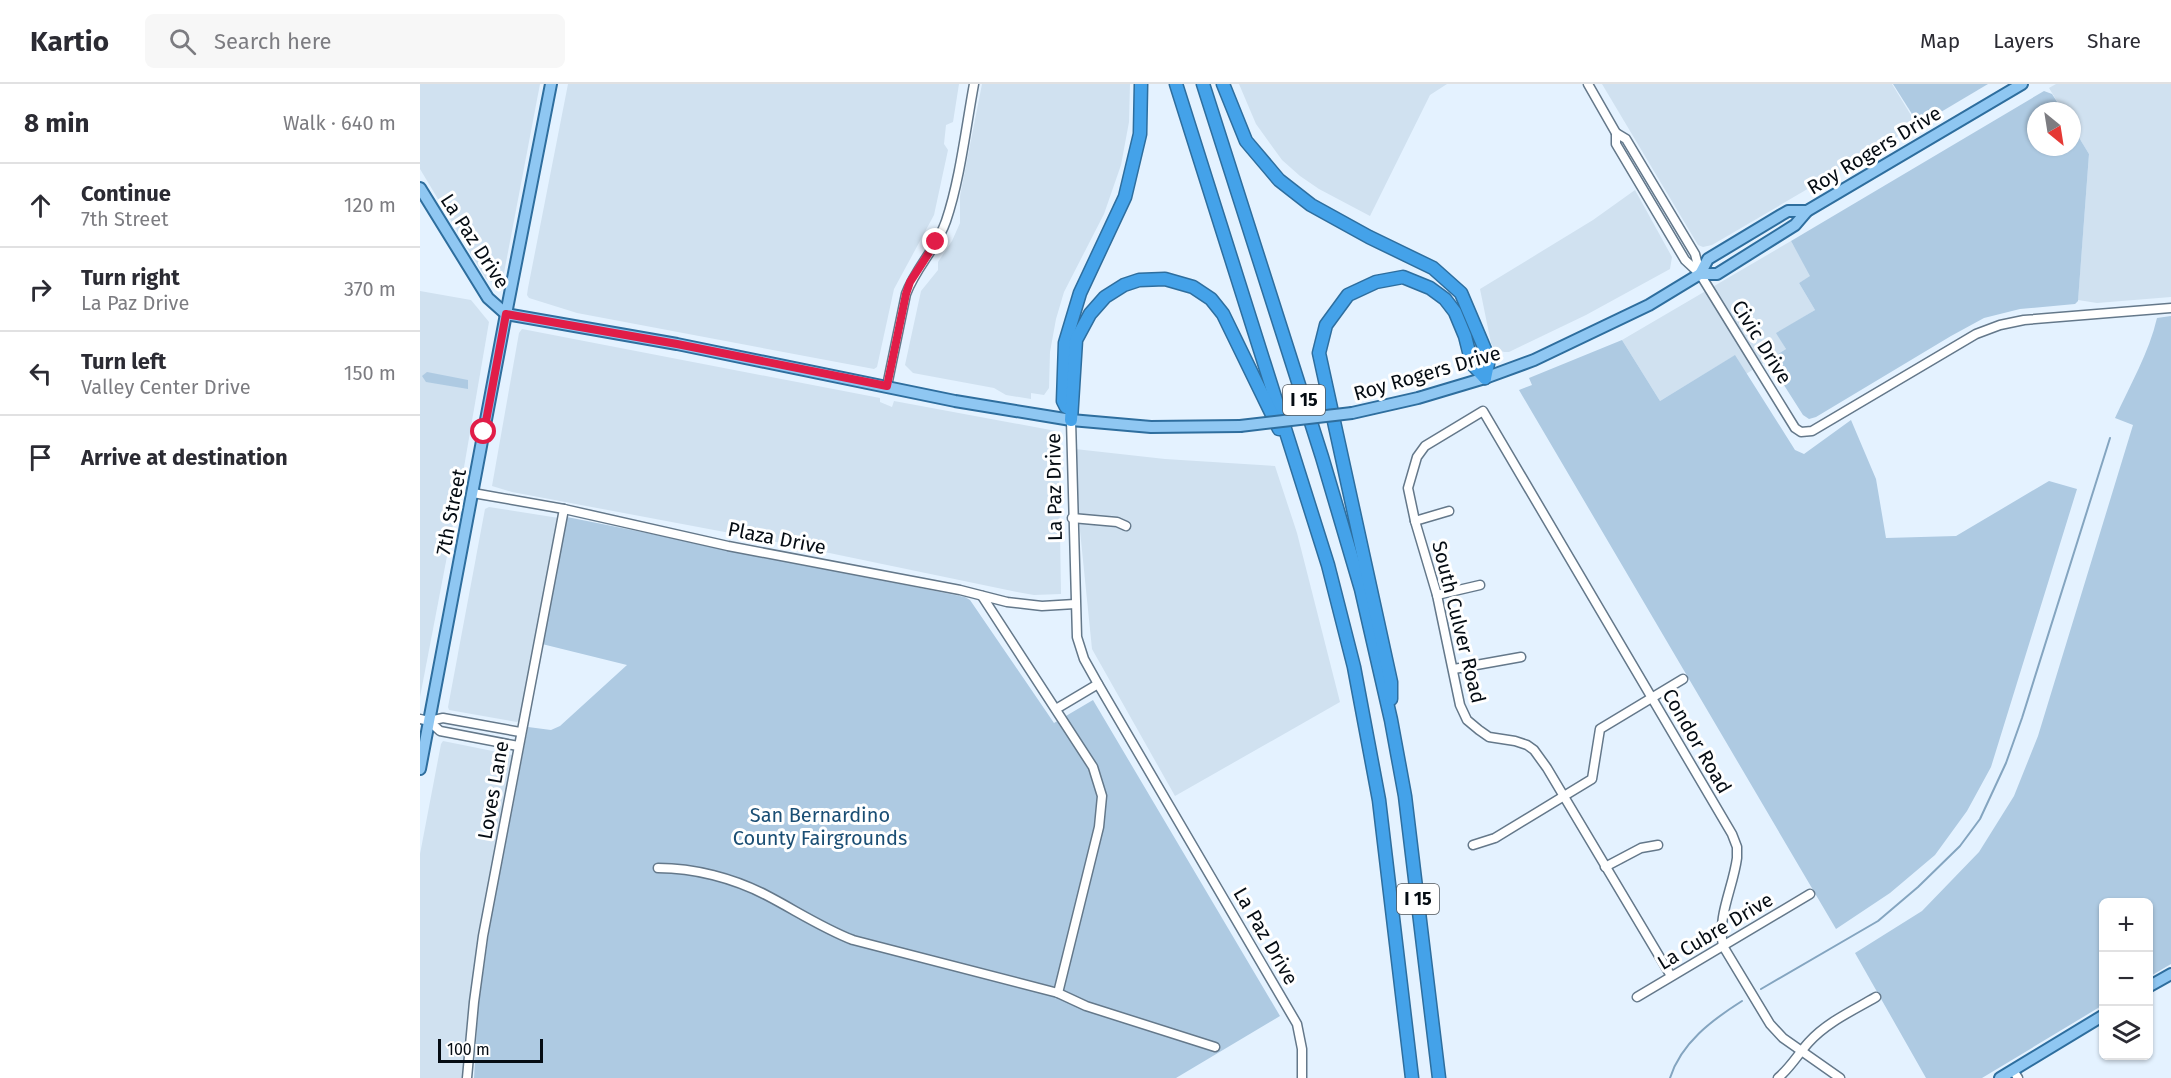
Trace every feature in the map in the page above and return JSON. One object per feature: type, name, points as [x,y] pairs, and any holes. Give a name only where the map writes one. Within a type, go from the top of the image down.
[{"type":"highway","points":[[1071,420],[1063,400],[1065,343],[1080,293],[1125,197],[1140,134],[1141,84]]},
{"type":"highway","name":"I 15","points":[[1176,84],[1297,464],[1328,566],[1354,667],[1379,800],[1412,1078]]},
{"type":"highway","name":"I 15","points":[[1203,84],[1315,434],[1354,567],[1391,720],[1405,796],[1439,1078]]},
{"type":"highway","points":[[1223,84],[1246,141],[1279,180],[1311,205],[1433,268],[1461,293],[1489,359],[1485,378]]},
{"type":"highway","points":[[1391,720],[1391,682],[1319,353],[1326,325],[1348,295],[1376,282],[1403,278],[1430,288],[1445,299],[1455,312],[1465,336],[1472,364],[1485,378]]},
{"type":"highway","points":[[1071,420],[1076,340],[1090,314],[1105,297],[1124,285],[1139,280],[1165,279],[1193,287],[1211,299],[1223,314],[1297,464]]},
{"type":"highway","points":[[1402,993],[1406,1078]]},
{"type":"main road","name":"7th Street","points":[[420,769],[425,720],[473,494],[551,84]]},
{"type":"main road","name":"Roy Rogers Drive","points":[[1700,274],[1717,274],[1796,225],[1807,210],[2022,84]]},
{"type":"main road","name":"La Paz Drive","points":[[420,188],[477,282],[488,298],[506,314],[677,344],[955,401],[1071,420]]},
{"type":"main road","name":"Roy Rogers Drive","points":[[1071,420],[1151,427],[1240,426],[1352,413],[1418,398],[1485,378],[1534,360],[1649,305],[1700,274],[1708,259],[1781,215],[1788,211],[1807,210]]},
{"type":"main road","points":[[2153,984],[2171,974]]},
{"type":"main road","points":[[2000,1078],[2016,1074],[2099,1018]]},
{"type":"street","points":[[887,386],[902,305],[908,288],[946,223],[974,84]]},
{"type":"street","name":"Civic Drive","points":[[1588,84],[1616,133],[1626,139],[1695,254],[1700,274],[1795,428],[1801,432],[1812,431],[1976,334],[2000,325],[2024,320],[2171,308]]},
{"type":"street","name":"South Culver Road","points":[[1483,411],[1425,446],[1417,457],[1408,488],[1415,521],[1437,595],[1460,705],[1467,720],[1489,737],[1515,741],[1534,750],[1671,976]]},
{"type":"street","name":"Condor Road","points":[[1483,411],[1732,834],[1737,847],[1736,868],[1721,922],[1720,934],[1723,946]]},
{"type":"street","name":"La Paz Drive","points":[[1071,420],[1075,604],[1080,648],[1098,684],[1297,1024],[1302,1048],[1302,1078]]},
{"type":"street","name":"Plaza Drive","points":[[473,494],[564,509],[728,546],[1020,604],[1075,604]]},
{"type":"street","name":"Loves Lane","points":[[467,1078],[483,936],[564,509]]},
{"type":"street","points":[[1415,521],[1449,511]]},
{"type":"street","points":[[1072,518],[1117,522],[1126,526]]},
{"type":"street","points":[[1437,595],[1480,585]]},
{"type":"street","points":[[982,596],[1094,767],[1102,796],[1099,826],[1058,993]]},
{"type":"street","points":[[1454,669],[1521,657]]},
{"type":"street","points":[[1473,845],[1496,838],[1592,779],[1600,729],[1683,679]]},
{"type":"street","points":[[1056,709],[1098,684]]},
{"type":"street","points":[[425,720],[443,718],[520,732]]},
{"type":"street","points":[[425,720],[440,731],[518,746]]},
{"type":"street","points":[[1605,867],[1641,848],[1658,845]]},
{"type":"street","points":[[658,868],[681,868],[724,879],[764,894],[833,932],[853,940],[1058,993],[1086,1006],[1215,1047]]},
{"type":"street","name":"La Cubre Drive","points":[[1637,997],[1810,894]]},
{"type":"street","points":[[1723,946],[1770,1024],[1801,1052],[1840,1078]]},
{"type":"street","points":[[1778,1078],[1824,1028],[1876,997]]},
{"type":"shaded area","points":[[420,84],[540,84],[503,278],[498,282],[486,279],[420,169]]},
{"type":"shaded area","points":[[568,84],[959,84],[953,122],[946,125],[944,144],[948,150],[934,215],[894,289],[877,367],[874,369],[577,313],[529,298],[528,288]]},
{"type":"shaded area","points":[[982,84],[1130,84],[1129,122],[1121,165],[1104,214],[1064,292],[1050,352],[1049,388],[1044,395],[1031,393],[1031,399],[1006,395],[994,388],[913,373],[905,365],[921,291],[938,270],[938,262],[952,241],[960,223],[960,196]]},
{"type":"shaded area","points":[[1239,84],[1447,84],[1430,95],[1370,216],[1319,189],[1282,160],[1256,124]]},
{"type":"shaded area","points":[[1602,84],[1892,84],[1917,125],[1712,245],[1703,247],[1698,245]]},
{"type":"shaded area","points":[[2056,84],[2171,84],[2171,297],[2097,303],[2078,300],[2089,154],[2081,141],[2081,102],[2058,102],[2049,88]]},
{"type":"shaded area","points":[[1635,190],[1672,257],[1670,269],[1586,315],[1509,352],[1494,348],[1480,289],[1593,220]]},
{"type":"shaded area","points":[[1791,241],[1811,276],[1799,283],[1815,310],[1777,333],[1786,349],[1746,374],[1734,356],[1660,401],[1622,340]]},
{"type":"shaded area","points":[[420,291],[471,300],[489,322],[420,697]]},
{"type":"shaded area","points":[[522,329],[880,398],[880,402],[892,407],[894,401],[1056,431],[1058,433],[1061,594],[1034,595],[1017,592],[762,539],[512,492],[492,486],[519,333]]},
{"type":"shaded area","points":[[1075,449],[1165,459],[1275,466],[1297,533],[1340,702],[1175,796],[1092,649],[1078,511]]},
{"type":"shaded area","points":[[489,507],[559,518],[520,720],[517,722],[449,710],[448,707],[485,509]]},
{"type":"shaded area","points":[[443,741],[512,755],[511,774],[477,949],[469,1007],[464,1078],[420,1078],[420,854]]},
{"type":"green space","points":[[1893,84],[1988,84],[1919,125]]},
{"type":"green space","points":[[2044,91],[2052,94],[2057,102],[2027,102],[2027,156],[2081,156],[2081,141],[2089,154],[2078,301],[2075,304],[2020,309],[1984,318],[1809,419],[1803,415],[1768,360],[1786,349],[1776,333],[1815,310],[1799,283],[1810,276],[1791,241]]},
{"type":"green space","points":[[2171,316],[2171,964],[2153,975],[2153,898],[2099,898],[2099,1007],[1982,1078],[1926,1078],[1855,953],[1922,911],[1979,852],[2014,796],[2038,736],[2133,425],[2115,418],[2144,356],[2157,318]]},
{"type":"green space","points":[[1622,340],[1660,401],[1735,355],[1795,450],[1804,454],[1851,420],[1876,479],[1886,538],[1956,536],[2049,481],[2077,489],[1991,767],[1967,811],[1935,855],[1890,893],[1836,929],[1519,390],[1532,385],[1529,378]]},
{"type":"green space","points":[[427,372],[468,380],[468,389],[426,382],[422,376]]},
{"type":"green space","name":"San Bernardino County Fairgrounds","points":[[567,517],[965,597],[970,600],[1054,723],[1093,700],[1280,1016],[1176,1078],[474,1078],[478,1009],[490,925],[528,727],[551,730],[560,726],[627,665],[542,644]]},
{"type":"waterway","points":[[1761,989],[1878,921],[1918,887],[1960,846],[1980,819],[2006,763],[2022,718],[2110,438]]},
{"type":"waterway","points":[[1670,1078],[1682,1054],[1699,1033],[1742,1001]]},
{"type":"route","points":[[484,432],[506,314],[677,344],[887,386],[902,305],[910,282],[936,242]]}]
